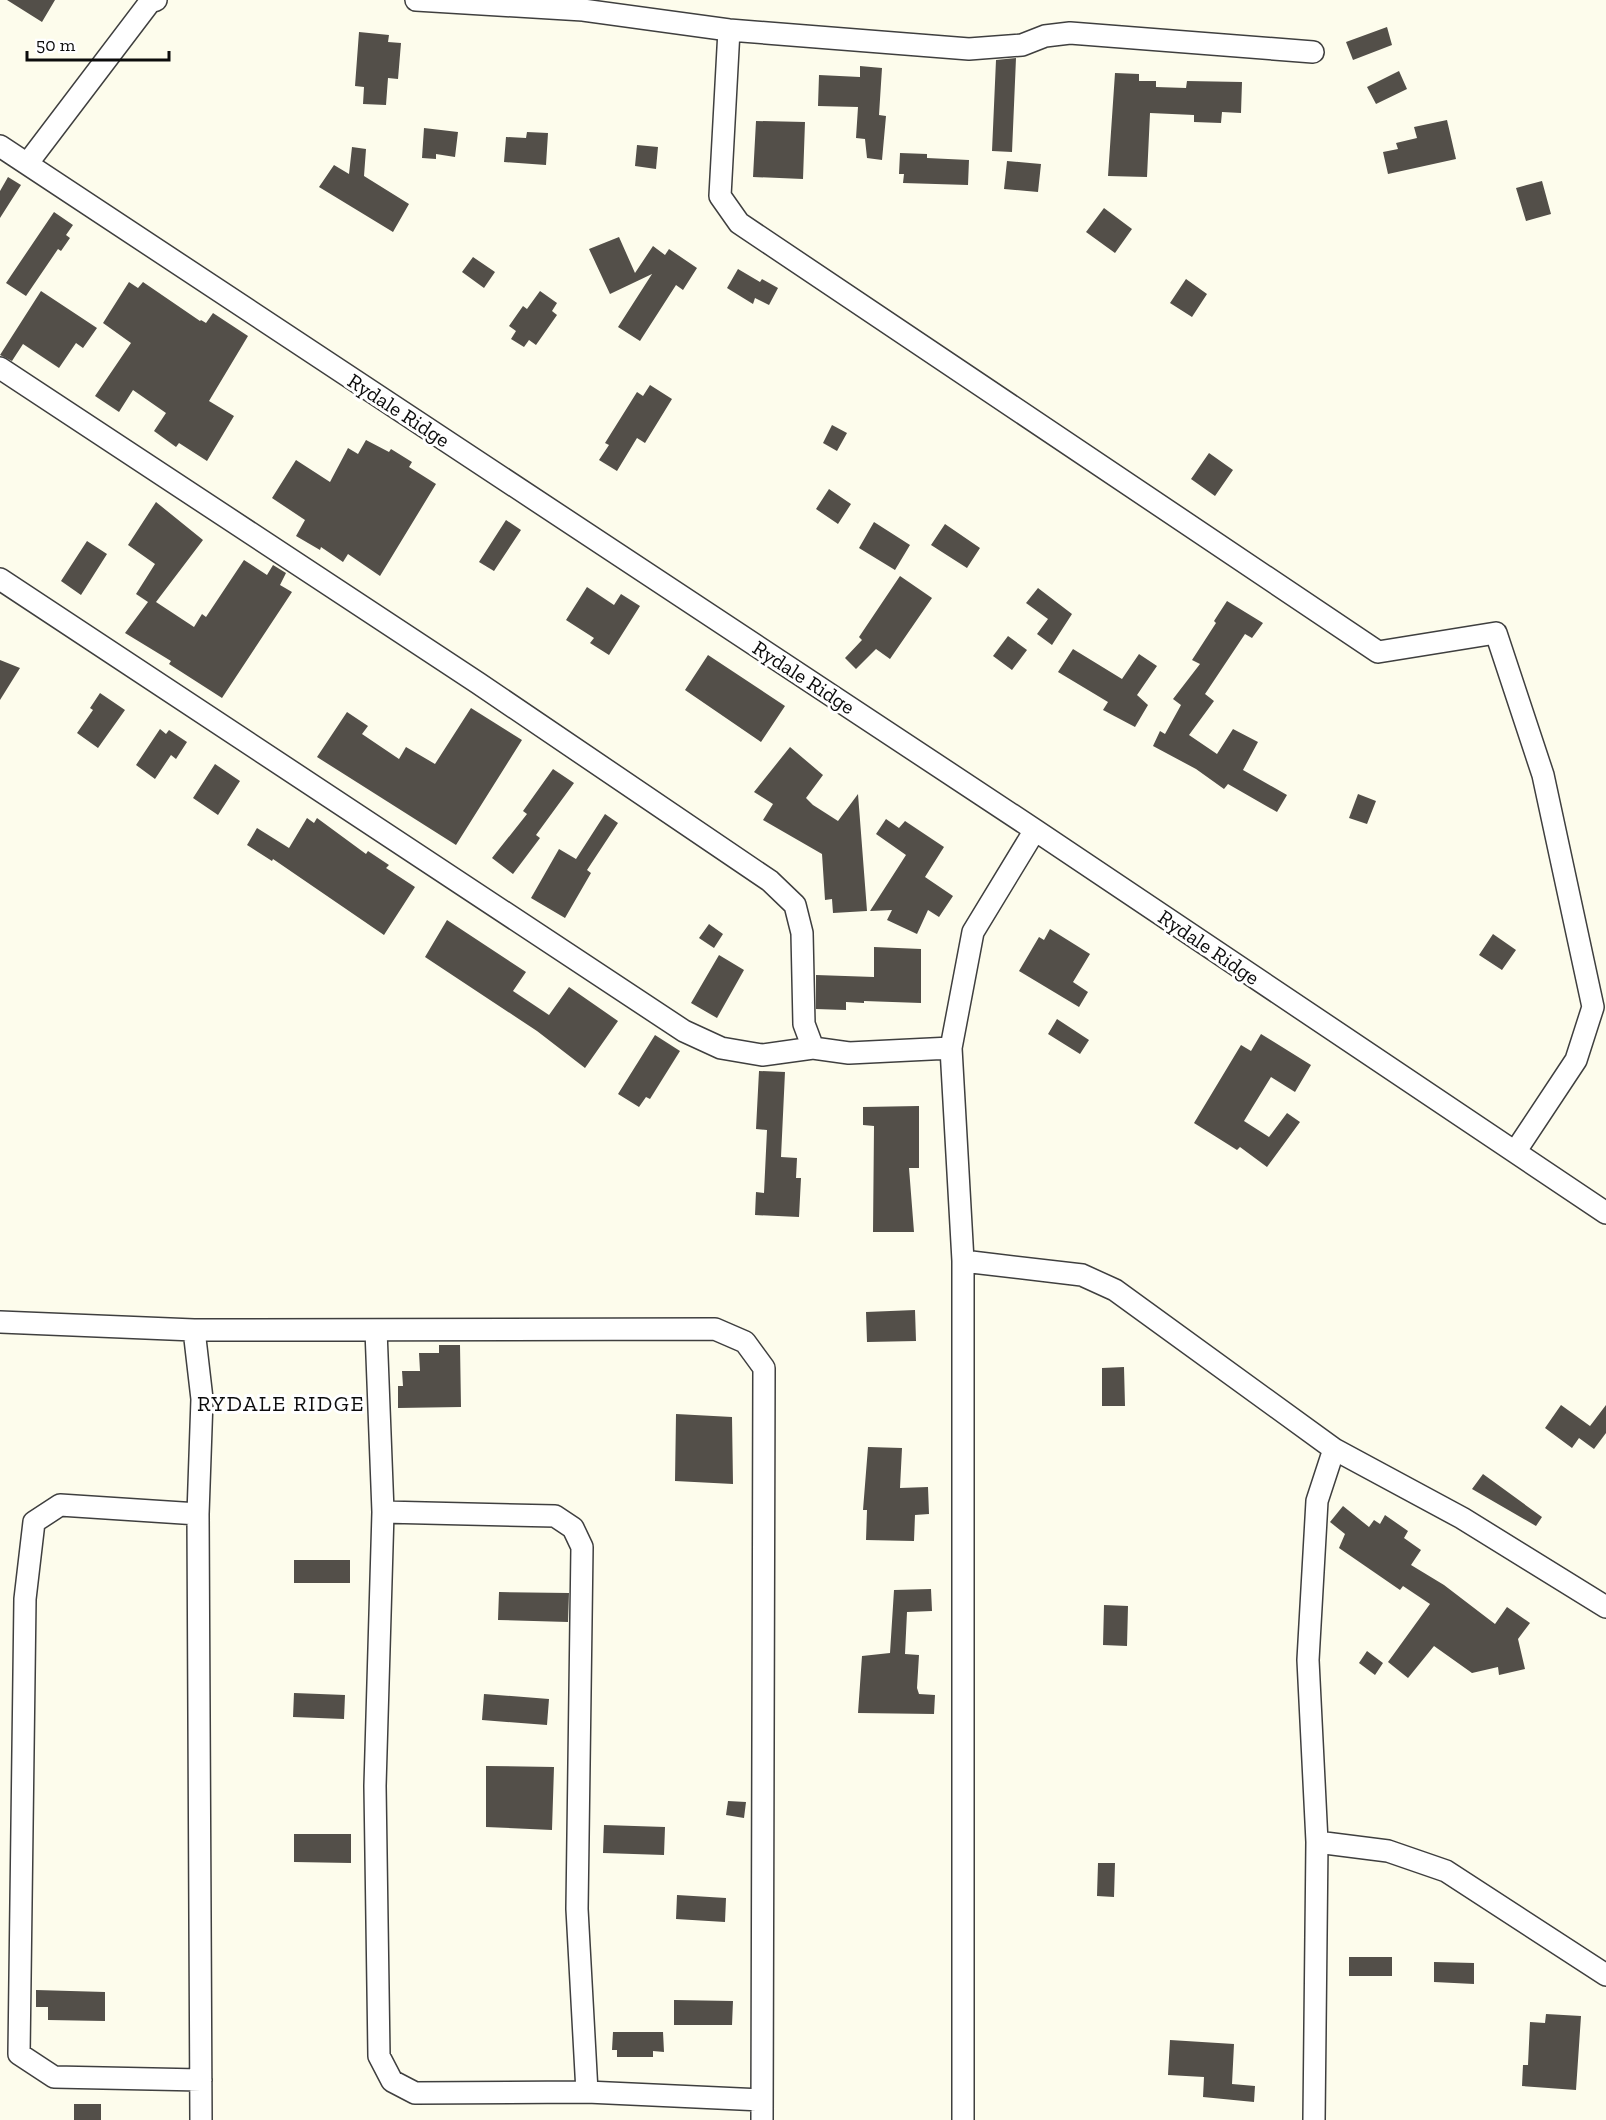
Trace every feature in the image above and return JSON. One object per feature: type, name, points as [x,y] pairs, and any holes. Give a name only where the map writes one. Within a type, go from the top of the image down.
[{"type":"street","points":[[27,164],[150,2],[156,0]]},
{"type":"street","points":[[416,0],[583,10],[729,30],[969,49],[1022,45],[1045,36],[1070,33],[1312,52]]},
{"type":"street","points":[[729,30],[720,196],[739,223],[1378,652],[1496,633],[1543,775],[1593,1006],[1576,1060],[1515,1152]]},
{"type":"street","name":"Rydale Ridge","points":[[0,146],[1035,830],[1606,1213]]},
{"type":"street","points":[[0,368],[478,683],[770,882],[795,905],[802,933],[804,1024],[813,1048]]},
{"type":"street","points":[[0,579],[684,1030],[721,1048],[762,1055],[813,1048],[849,1053],[951,1048]]},
{"type":"street","points":[[963,2120],[963,1261],[951,1048],[974,932],[1035,830]]},
{"type":"street","points":[[963,1261],[1082,1275],[1115,1290],[1334,1449],[1462,1518],[1606,1607]]},
{"type":"street","points":[[0,1322],[194,1330],[715,1329],[745,1342],[764,1368],[762,2110],[587,2092],[415,2093],[392,2080],[379,2056],[375,1786],[383,1512],[376,1330]]},
{"type":"street","points":[[194,1330],[202,1399],[198,1514],[201,2120]]},
{"type":"street","points":[[1314,2120],[1317,1842],[1308,1660],[1317,1501],[1334,1449]]},
{"type":"street","points":[[198,1514],[60,1505],[34,1522],[25,1599],[19,2054],[54,2077],[201,2080]]},
{"type":"street","points":[[383,1512],[555,1516],[573,1528],[582,1547],[577,1909],[587,2092]]},
{"type":"street","points":[[1317,1842],[1388,1851],[1446,1870],[1606,1975]]},
{"type":"building","points":[[7,0],[55,0],[42,22]]},
{"type":"building","points":[[1387,27],[1392,45],[1353,60],[1346,42]]},
{"type":"building","points":[[359,32],[389,35],[388,42],[401,43],[398,79],[388,78],[386,105],[363,104],[364,87],[355,86]]},
{"type":"building","points":[[1016,58],[1012,152],[992,151],[996,60]]},
{"type":"building","points":[[860,66],[882,68],[879,115],[886,116],[882,160],[867,158],[865,139],[856,138],[858,107],[818,106],[819,75],[860,77]]},
{"type":"building","points":[[1399,71],[1407,89],[1376,104],[1367,87]]},
{"type":"building","points":[[1115,73],[1139,74],[1139,81],[1156,81],[1156,87],[1186,88],[1187,81],[1242,82],[1241,113],[1222,112],[1221,123],[1194,122],[1194,115],[1150,113],[1147,177],[1108,176]]},
{"type":"building","points":[[1447,120],[1456,159],[1388,174],[1383,152],[1398,149],[1396,143],[1417,138],[1414,127]]},
{"type":"building","points":[[756,121],[805,122],[803,179],[753,177]]},
{"type":"building","points":[[424,128],[458,132],[455,157],[436,154],[436,159],[422,158]]},
{"type":"building","points":[[527,132],[548,133],[546,165],[504,162],[506,137],[526,138]]},
{"type":"building","points":[[637,145],[658,147],[656,169],[635,166]]},
{"type":"building","points":[[352,147],[366,149],[364,176],[409,204],[393,232],[319,187],[334,165],[349,174]]},
{"type":"building","points":[[900,153],[927,154],[927,158],[969,160],[968,185],[903,183],[904,174],[899,174]]},
{"type":"building","points":[[1007,161],[1041,164],[1038,192],[1004,189]]},
{"type":"building","points":[[8,177],[21,185],[0,218],[0,191]]},
{"type":"building","points":[[1542,181],[1551,214],[1526,221],[1516,188]]},
{"type":"building","points":[[1104,208],[1132,229],[1115,253],[1086,232]]},
{"type":"building","points":[[54,212],[73,225],[66,235],[70,238],[61,251],[58,249],[26,296],[6,283]]},
{"type":"building","points":[[619,237],[635,273],[653,246],[665,255],[669,249],[697,268],[683,290],[676,285],[640,341],[618,327],[652,274],[610,294],[589,249]]},
{"type":"building","points":[[473,257],[495,272],[484,288],[462,272]]},
{"type":"building","points":[[738,269],[760,282],[762,279],[778,288],[769,305],[755,298],[753,304],[727,288]]},
{"type":"building","points":[[1186,279],[1207,294],[1192,317],[1170,303]]},
{"type":"building","points":[[129,282],[138,288],[143,282],[200,321],[206,323],[213,313],[248,336],[209,401],[234,416],[207,461],[179,443],[176,447],[154,431],[166,413],[133,390],[119,412],[95,396],[131,343],[103,323]]},
{"type":"building","points":[[41,291],[97,328],[83,348],[76,343],[59,368],[23,344],[12,361],[0,355]]},
{"type":"building","points":[[540,291],[557,303],[552,311],[557,315],[536,345],[529,340],[524,347],[511,339],[516,331],[509,326],[523,306],[527,309]]},
{"type":"building","points":[[650,385],[672,399],[645,443],[637,438],[617,471],[599,460],[609,445],[605,443],[637,392],[643,396]]},
{"type":"building","points":[[832,425],[847,433],[837,451],[823,443]]},
{"type":"building","points":[[366,440],[389,452],[391,449],[412,462],[409,467],[436,484],[380,576],[348,554],[343,562],[321,547],[320,550],[296,536],[305,520],[272,498],[296,460],[330,482],[348,448],[358,454]]},
{"type":"building","points":[[1209,453],[1233,470],[1215,496],[1191,479]]},
{"type":"building","points":[[829,489],[851,504],[838,524],[816,509]]},
{"type":"building","points":[[156,502],[203,540],[156,602],[194,627],[202,614],[206,617],[244,560],[267,575],[273,565],[286,573],[280,585],[292,592],[222,698],[169,664],[171,661],[125,633],[148,602],[136,594],[155,564],[128,545]]},
{"type":"building","points":[[506,520],[521,530],[494,571],[479,562]]},
{"type":"building","points":[[874,522],[910,545],[895,570],[859,548]]},
{"type":"building","points":[[945,524],[980,548],[967,568],[931,545]]},
{"type":"building","points":[[87,541],[107,554],[81,595],[61,581]]},
{"type":"building","points":[[900,576],[932,598],[890,659],[876,649],[856,669],[845,658],[862,640],[859,637]]},
{"type":"building","points":[[587,587],[614,605],[621,594],[640,606],[609,655],[590,643],[594,638],[566,620]]},
{"type":"building","points":[[1038,588],[1072,614],[1052,645],[1037,634],[1048,619],[1026,603]]},
{"type":"building","points":[[1227,601],[1263,623],[1252,638],[1245,634],[1205,694],[1214,701],[1189,735],[1217,754],[1233,729],[1258,742],[1243,770],[1287,795],[1277,812],[1228,784],[1224,789],[1196,769],[1153,746],[1160,731],[1165,734],[1181,705],[1173,699],[1200,664],[1192,660]]},
{"type":"building","points":[[1008,636],[1027,650],[1012,670],[993,656]]},
{"type":"building","points":[[1073,649],[1122,679],[1139,654],[1157,666],[1137,695],[1148,705],[1135,727],[1103,710],[1108,702],[1058,672]]},
{"type":"building","points":[[708,655],[785,706],[761,742],[685,690]]},
{"type":"building","points":[[0,660],[20,668],[0,700]]},
{"type":"building","points":[[100,693],[125,710],[98,748],[77,733],[93,710],[90,708]]},
{"type":"building","points":[[471,708],[522,740],[456,845],[317,757],[347,712],[368,726],[362,734],[399,759],[406,747],[435,764]]},
{"type":"building","points":[[160,729],[166,734],[169,730],[187,742],[176,759],[171,755],[155,779],[136,765]]},
{"type":"building","points":[[790,747],[823,775],[806,798],[813,805],[838,821],[858,794],[867,911],[833,913],[832,899],[825,900],[822,854],[763,820],[773,804],[754,792]]},
{"type":"building","points":[[215,764],[240,781],[218,815],[193,798]]},
{"type":"building","points":[[553,769],[574,783],[536,835],[540,838],[513,874],[492,858],[527,814],[523,811]]},
{"type":"building","points":[[1358,794],[1376,801],[1367,824],[1349,818]]},
{"type":"building","points":[[605,814],[618,823],[587,870],[591,873],[565,918],[531,898],[559,849],[576,859]]},
{"type":"building","points":[[307,818],[314,823],[317,818],[366,854],[368,851],[389,865],[386,868],[415,887],[384,935],[273,859],[272,861],[247,845],[257,828],[289,848]]},
{"type":"building","points":[[886,819],[899,828],[905,821],[944,847],[925,877],[953,896],[939,917],[928,910],[917,934],[887,920],[892,910],[870,911],[906,855],[876,834]]},
{"type":"building","points":[[447,920],[526,972],[513,991],[549,1015],[569,987],[618,1021],[585,1068],[537,1031],[425,957]]},
{"type":"building","points":[[709,924],[723,934],[714,948],[699,938]]},
{"type":"building","points":[[1050,929],[1090,954],[1073,982],[1088,992],[1079,1007],[1019,971],[1039,937],[1044,940]]},
{"type":"building","points":[[1493,934],[1516,950],[1502,970],[1479,955]]},
{"type":"building","points":[[874,947],[921,949],[921,1003],[846,1002],[846,1010],[816,1009],[816,975],[874,977]]},
{"type":"building","points":[[719,955],[744,970],[717,1018],[691,1003]]},
{"type":"building","points":[[1057,1019],[1089,1040],[1080,1054],[1048,1034]]},
{"type":"building","points":[[1261,1034],[1311,1065],[1295,1092],[1271,1077],[1244,1121],[1269,1137],[1287,1113],[1300,1122],[1267,1167],[1240,1147],[1237,1150],[1194,1123],[1241,1045],[1251,1051]]},
{"type":"building","points":[[655,1035],[680,1051],[650,1099],[646,1097],[639,1107],[618,1094]]},
{"type":"building","points":[[759,1071],[785,1072],[781,1157],[797,1158],[796,1178],[801,1178],[799,1217],[755,1215],[756,1192],[764,1193],[767,1130],[756,1129]]},
{"type":"building","points":[[919,1106],[919,1168],[909,1168],[914,1232],[873,1232],[874,1126],[863,1125],[863,1107]]},
{"type":"building","points":[[915,1310],[916,1341],[867,1342],[866,1312]]},
{"type":"building","points":[[439,1345],[460,1345],[461,1407],[398,1408],[398,1386],[403,1386],[402,1371],[420,1371],[419,1353],[439,1353]]},
{"type":"building","points":[[1124,1367],[1125,1406],[1102,1406],[1102,1368]]},
{"type":"building","points":[[1561,1405],[1590,1426],[1606,1405],[1606,1433],[1594,1449],[1579,1438],[1572,1448],[1545,1428]]},
{"type":"building","points":[[676,1414],[732,1417],[733,1484],[675,1481]]},
{"type":"building","points":[[868,1447],[902,1448],[900,1488],[928,1487],[929,1514],[915,1515],[914,1541],[866,1540],[867,1510],[863,1510]]},
{"type":"building","points":[[1483,1474],[1542,1517],[1536,1526],[1472,1489]]},
{"type":"building","points":[[1343,1506],[1369,1527],[1374,1520],[1380,1524],[1385,1515],[1408,1531],[1404,1538],[1421,1550],[1411,1565],[1444,1585],[1495,1624],[1507,1607],[1530,1623],[1518,1639],[1525,1669],[1499,1675],[1498,1667],[1472,1673],[1434,1646],[1408,1678],[1388,1662],[1430,1604],[1403,1586],[1400,1590],[1339,1548],[1345,1534],[1330,1522]]},
{"type":"building","points":[[294,1560],[350,1560],[350,1583],[294,1583]]},
{"type":"building","points":[[931,1589],[932,1611],[907,1612],[905,1654],[919,1655],[917,1688],[919,1694],[935,1695],[934,1714],[858,1713],[862,1656],[890,1653],[894,1590]]},
{"type":"building","points":[[499,1592],[569,1593],[568,1622],[498,1620]]},
{"type":"building","points":[[1104,1605],[1128,1606],[1127,1646],[1103,1645]]},
{"type":"building","points":[[1367,1651],[1383,1663],[1375,1675],[1359,1663]]},
{"type":"building","points":[[294,1693],[345,1695],[344,1719],[293,1717]]},
{"type":"building","points":[[484,1694],[549,1699],[547,1725],[482,1720]]},
{"type":"building","points":[[486,1766],[554,1767],[552,1830],[486,1827]]},
{"type":"building","points":[[728,1801],[746,1802],[744,1818],[726,1815]]},
{"type":"building","points":[[604,1825],[665,1827],[664,1855],[603,1853]]},
{"type":"building","points":[[294,1834],[351,1834],[351,1863],[294,1862]]},
{"type":"building","points":[[1098,1863],[1115,1863],[1114,1897],[1097,1896]]},
{"type":"building","points":[[677,1895],[726,1898],[725,1922],[676,1919]]},
{"type":"building","points":[[1349,1957],[1392,1957],[1392,1976],[1349,1976]]},
{"type":"building","points":[[1434,1962],[1474,1963],[1474,1984],[1434,1982]]},
{"type":"building","points":[[36,1990],[105,1992],[105,2021],[48,2020],[48,2007],[36,2007]]},
{"type":"building","points":[[674,2000],[733,2001],[732,2025],[674,2025]]},
{"type":"building","points":[[1546,2014],[1581,2016],[1576,2090],[1522,2086],[1523,2065],[1528,2065],[1530,2022],[1545,2023]]},
{"type":"building","points":[[613,2032],[663,2032],[664,2052],[653,2051],[653,2057],[617,2057],[617,2050],[612,2050]]},
{"type":"building","points":[[1170,2040],[1234,2044],[1232,2084],[1255,2086],[1254,2102],[1203,2097],[1204,2077],[1168,2075]]},
{"type":"building","points":[[74,2104],[101,2104],[101,2120],[74,2120]]},
{"type":"district","name":"RYDALE RIDGE","points":[[281,1403]]}]
